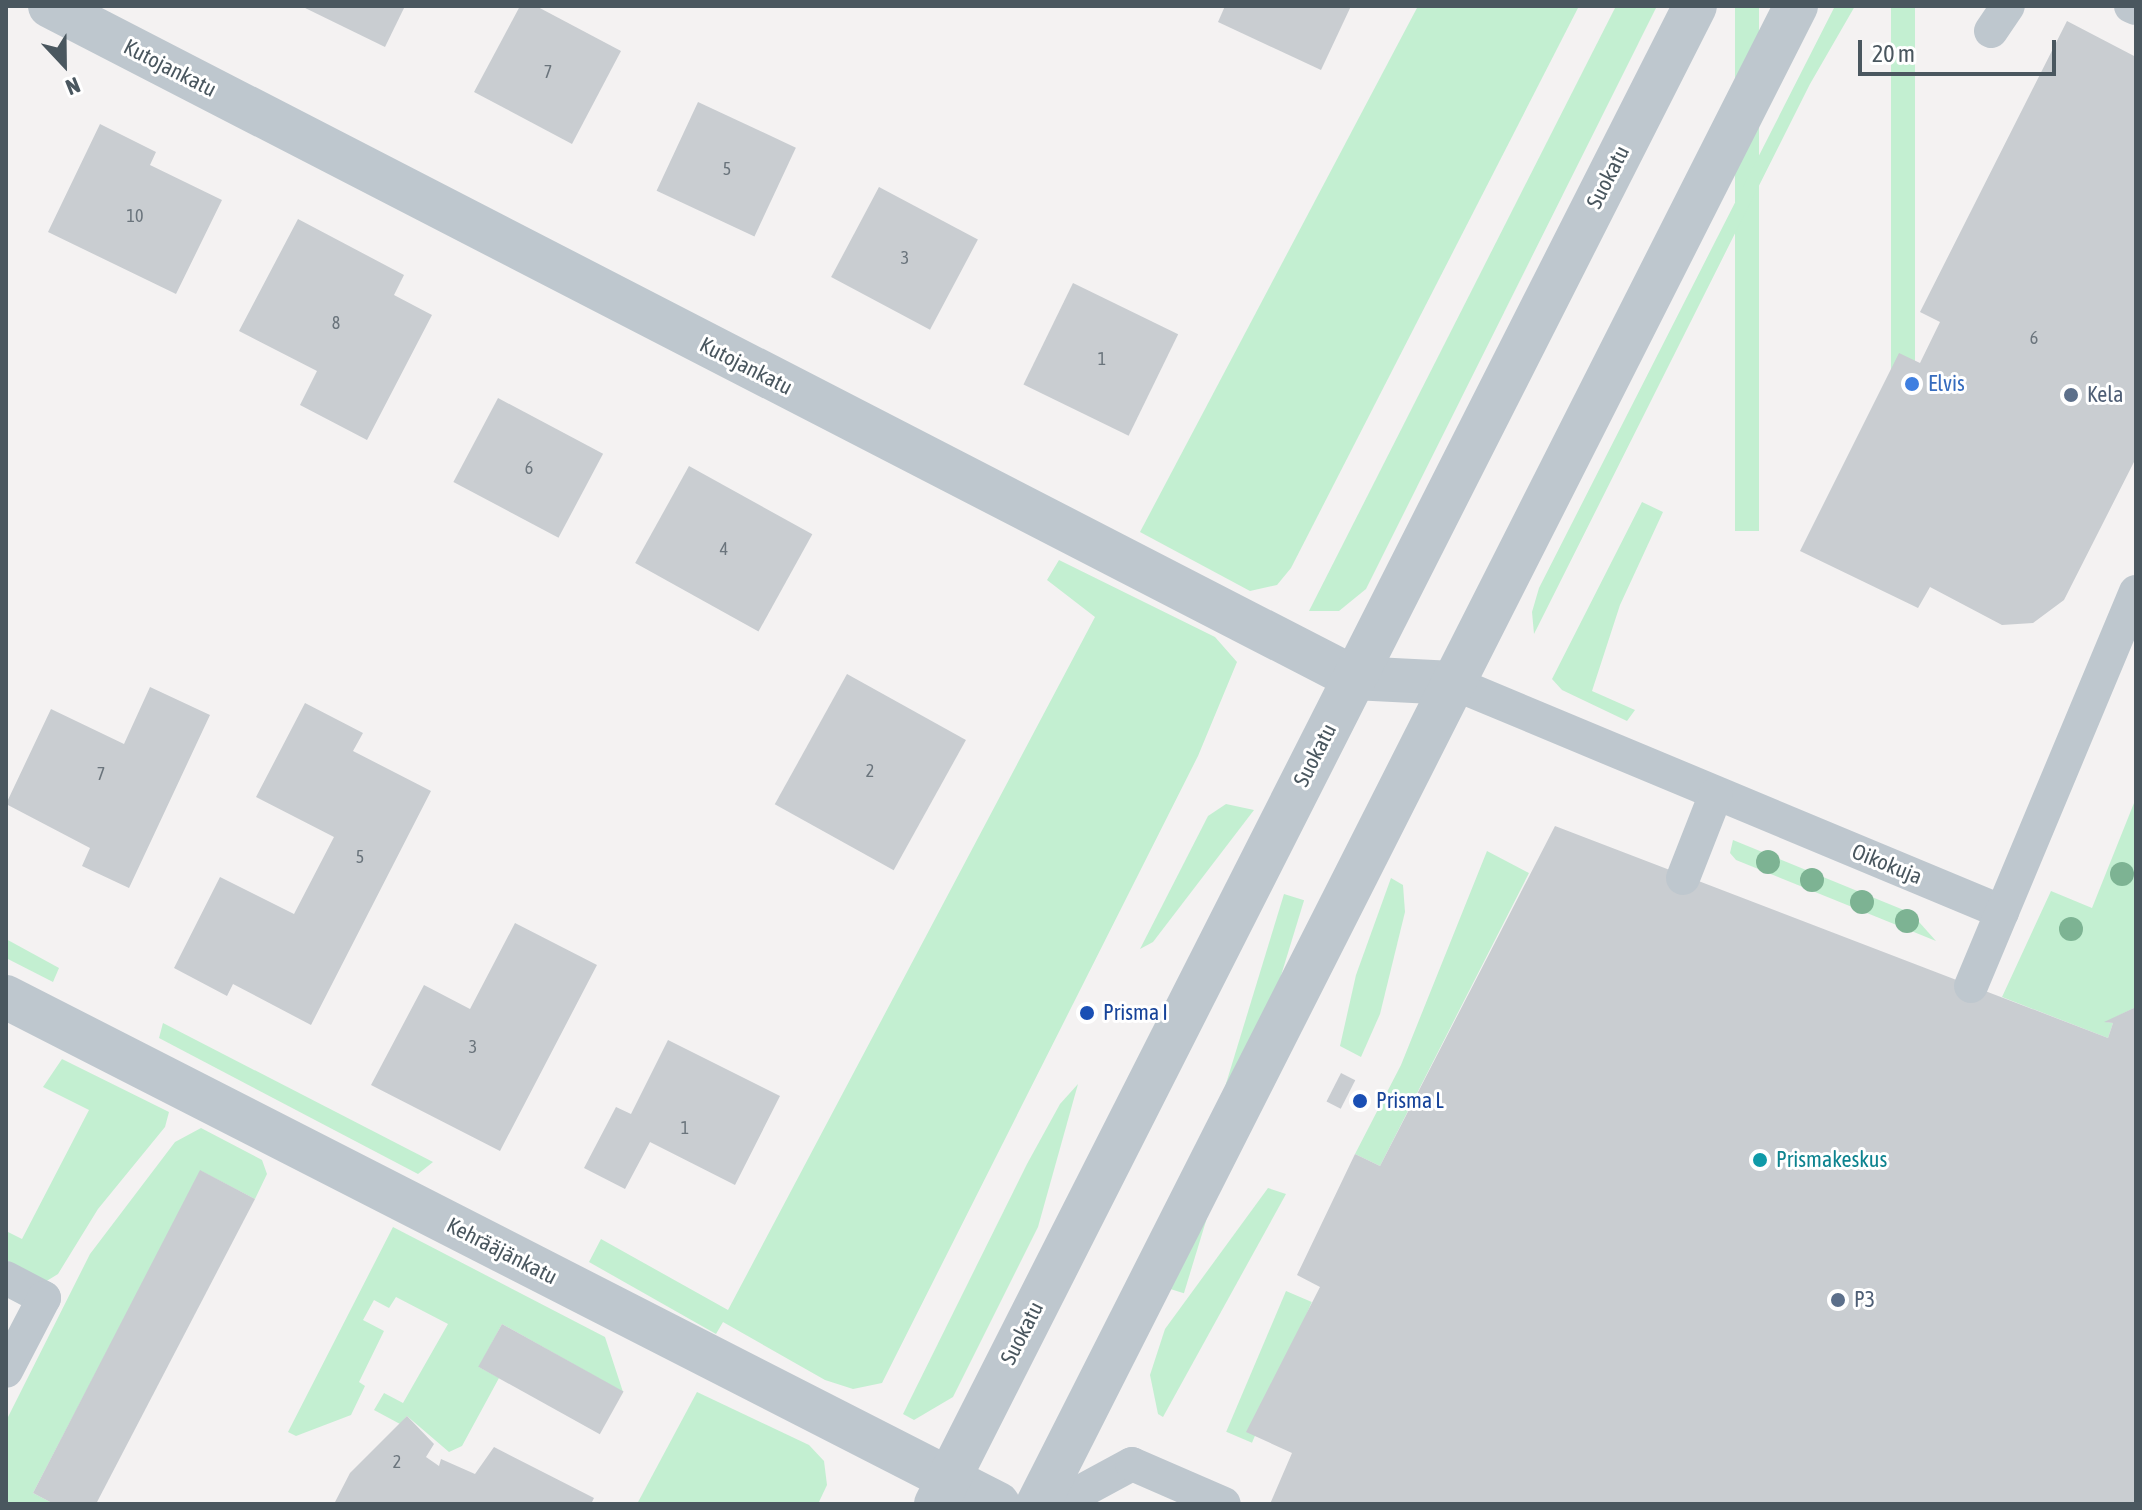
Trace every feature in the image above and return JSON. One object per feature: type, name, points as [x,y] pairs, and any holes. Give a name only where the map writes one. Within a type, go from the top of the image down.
[{"type":"street","name":"Kutojankatu","points":[[50,6],[1354,678],[1453,683]]},
{"type":"street","name":"Suokatu","points":[[942,1492],[1695,6]]},
{"type":"street","points":[[1038,1504],[1796,6]]},
{"type":"street","name":"Kehrääjänkatu","points":[[6,997],[942,1492],[998,1504]]},
{"type":"lane","points":[[1971,986],[2136,592]]},
{"type":"lane","name":"Oikokuja","points":[[1453,683],[2002,912]]},
{"type":"lane","points":[[1683,878],[1716,794]]},
{"type":"lane","points":[[6,1278],[44,1298],[6,1371]]},
{"type":"lane","points":[[1058,1504],[1132,1464],[1224,1504]]},
{"type":"green space","points":[[1418,6],[1579,6],[1291,568],[1277,585],[1250,591],[1140,532]]},
{"type":"green space","points":[[1616,6],[1657,6],[1366,589],[1339,611],[1309,611]]},
{"type":"green space","points":[[1735,6],[1759,6],[1759,531],[1735,531]]},
{"type":"green space","points":[[1835,6],[1855,6],[1810,84],[1534,634],[1532,612],[1539,588]]},
{"type":"green space","points":[[1891,6],[1915,6],[1915,535],[1891,535]]},
{"type":"green space","points":[[1642,502],[1663,512],[1620,605],[1592,691],[1635,710],[1627,721],[1562,690],[1552,679]]},
{"type":"green space","points":[[1059,560],[1215,637],[1237,662],[1198,756],[882,1383],[853,1389],[825,1380],[723,1322],[716,1334],[589,1262],[601,1239],[728,1310],[1095,617],[1047,580]]},
{"type":"green space","points":[[2136,798],[2136,1007],[2106,1022],[2113,1023],[2108,1038],[2002,997],[2051,891],[2092,908]]},
{"type":"green space","points":[[1226,804],[1254,810],[1153,942],[1140,949],[1208,816]]},
{"type":"green space","points":[[1733,840],[1911,913],[1936,941],[1736,860],[1730,853]]},
{"type":"green space","points":[[1487,851],[1529,873],[1380,1166],[1355,1154],[1401,1065]]},
{"type":"green space","points":[[1391,878],[1403,885],[1405,912],[1380,1014],[1361,1057],[1340,1046],[1356,975]]},
{"type":"green space","points":[[1284,894],[1304,900],[1184,1293],[1164,1287]]},
{"type":"green space","points":[[6,939],[59,968],[53,982],[6,958]]},
{"type":"green space","points":[[163,1023],[433,1162],[418,1174],[159,1038]]},
{"type":"green space","points":[[62,1059],[169,1112],[165,1127],[98,1209],[58,1274],[45,1282],[6,1260],[6,1231],[22,1239],[89,1110],[43,1087]]},
{"type":"green space","points":[[1078,1084],[1038,1227],[953,1397],[914,1420],[903,1414],[1027,1164],[1060,1104]]},
{"type":"green space","points":[[201,1128],[262,1160],[267,1174],[255,1199],[201,1171],[33,1493],[54,1504],[6,1504],[6,1421],[90,1254],[175,1142]]},
{"type":"green space","points":[[1268,1188],[1286,1194],[1163,1417],[1158,1414],[1150,1375],[1165,1329]]},
{"type":"green space","points":[[393,1227],[605,1337],[623,1392],[502,1324],[479,1367],[499,1378],[462,1446],[449,1452],[407,1416],[400,1424],[374,1410],[384,1393],[403,1403],[448,1324],[396,1297],[389,1308],[374,1300],[363,1320],[384,1331],[359,1382],[365,1386],[351,1415],[296,1436],[288,1432]]},
{"type":"green space","points":[[1286,1291],[1312,1302],[1252,1443],[1226,1432]]},
{"type":"green space","points":[[697,1392],[809,1445],[824,1461],[827,1485],[818,1504],[637,1504]]},
{"type":"building","points":[[301,6],[405,6],[385,47]]},
{"type":"building","points":[[520,6],[536,6],[621,51],[572,144],[474,92]]},
{"type":"building","points":[[1225,6],[1351,6],[1321,70],[1218,22]]},
{"type":"building","points":[[2067,21],[2136,57],[2136,458],[2064,600],[2033,623],[2002,625],[1930,587],[1918,608],[1800,551],[1899,353],[1920,363],[1940,322],[1920,312]]},
{"type":"building","points":[[698,102],[796,148],[754,236],[657,191]]},
{"type":"building","points":[[100,124],[156,152],[150,165],[222,200],[176,294],[48,232]]},
{"type":"building","points":[[879,187],[978,240],[930,330],[831,277]]},
{"type":"building","points":[[298,219],[404,275],[394,295],[432,315],[367,440],[300,405],[317,371],[239,331]]},
{"type":"building","points":[[1073,283],[1178,334],[1129,436],[1023,385]]},
{"type":"building","points":[[498,398],[603,454],[558,538],[453,482]]},
{"type":"building","points":[[689,466],[812,534],[759,631],[635,563]]},
{"type":"building","points":[[847,674],[966,740],[894,870],[775,804]]},
{"type":"building","points":[[150,687],[210,715],[129,888],[82,866],[90,848],[6,804],[51,709],[124,744]]},
{"type":"building","points":[[305,703],[363,733],[353,751],[431,791],[311,1025],[233,984],[227,996],[174,968],[220,877],[294,914],[334,837],[256,797]]},
{"type":"building","name":"P3","points":[[1555,826],[2108,1038],[2113,1023],[2104,1022],[2136,1007],[2136,1504],[1270,1504],[1292,1453],[1246,1432],[1320,1287],[1297,1275],[1355,1154],[1380,1166]]},
{"type":"building","points":[[515,923],[597,965],[500,1151],[371,1085],[424,985],[470,1009]]},
{"type":"building","points":[[668,1040],[780,1096],[735,1185],[650,1142],[625,1189],[584,1168],[616,1107],[631,1114]]},
{"type":"building","points":[[1341,1073],[1355,1080],[1341,1109],[1326,1102]]},
{"type":"building","points":[[200,1170],[255,1199],[96,1504],[54,1504],[33,1493]]},
{"type":"building","points":[[502,1324],[624,1391],[600,1434],[478,1367]]},
{"type":"building","points":[[407,1416],[434,1444],[426,1457],[439,1466],[441,1459],[475,1474],[494,1447],[594,1498],[591,1504],[334,1504],[350,1473]]},
{"type":"place","name":"Elvis","points":[[1912,384]]},
{"type":"place","name":"Kela","points":[[2071,395]]},
{"type":"place","name":"Prisma I","points":[[1087,1013]]},
{"type":"place","name":"Prisma L","points":[[1360,1101]]},
{"type":"place","name":"Prismakeskus","points":[[1760,1160]]},
{"type":"place","name":"P3","points":[[1838,1300]]}]
